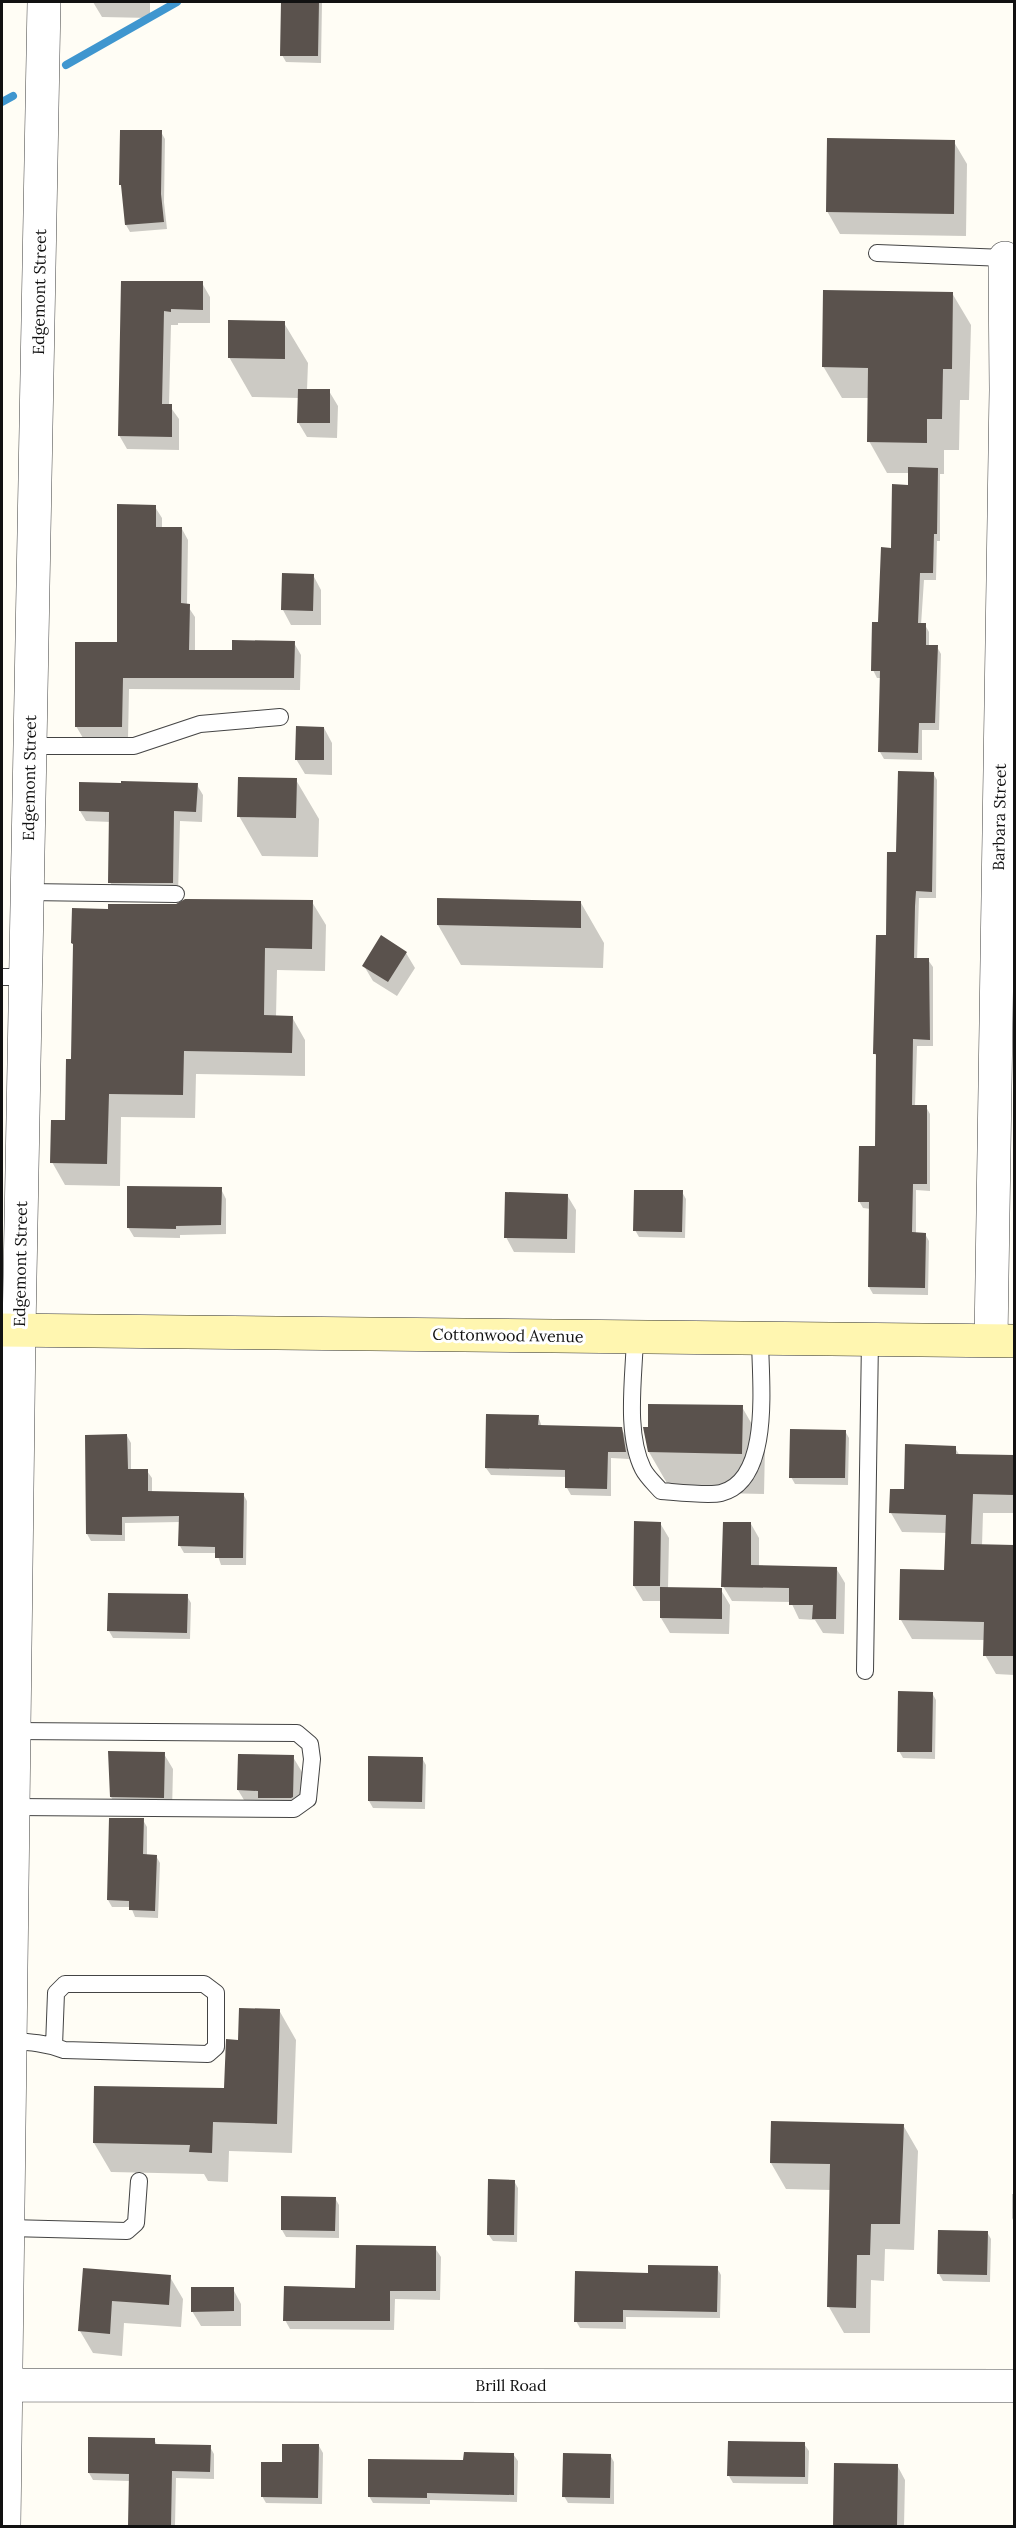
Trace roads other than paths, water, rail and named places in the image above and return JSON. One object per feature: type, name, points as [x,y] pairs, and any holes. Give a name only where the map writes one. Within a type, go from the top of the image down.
[{"type":"street","name":"Edgemont Street","points":[[4,2526],[14,1807],[10,1330],[13,977],[27,892],[44,2]]},
{"type":"street","name":"Barbara Street","points":[[1003,1340],[1005,258]]},
{"type":"street","name":"Cottonwood Avenue","points":[[10,1330],[1003,1340]]},
{"type":"street","name":"Brill Road","points":[[7,2385],[1014,2386]]},
{"type":"lane","points":[[877,253],[1005,258]]},
{"type":"lane","points":[[30,746],[134,746],[200,724],[280,717]]},
{"type":"lane","points":[[27,892],[176,894]]},
{"type":"lane","points":[[635,1337],[633,1425],[635,1450],[644,1472],[661,1491],[721,1493],[742,1481],[755,1459],[759,1428],[760,1338]]},
{"type":"lane","points":[[865,1671],[870,1339]]},
{"type":"lane","points":[[14,1731],[297,1733],[310,1744],[312,1759],[308,1799],[294,1809],[14,1807]]},
{"type":"lane","points":[[11,2041],[43,2042],[64,2050],[208,2054],[216,2047],[216,1993],[204,1984],[65,1984],[56,1993],[54,2046]]},
{"type":"lane","points":[[9,2228],[127,2231],[135,2223],[139,2181]]},
{"type":"waterway","points":[[66,65],[177,2]]},
{"type":"waterway","points":[[2,102],[13,96]]}]
